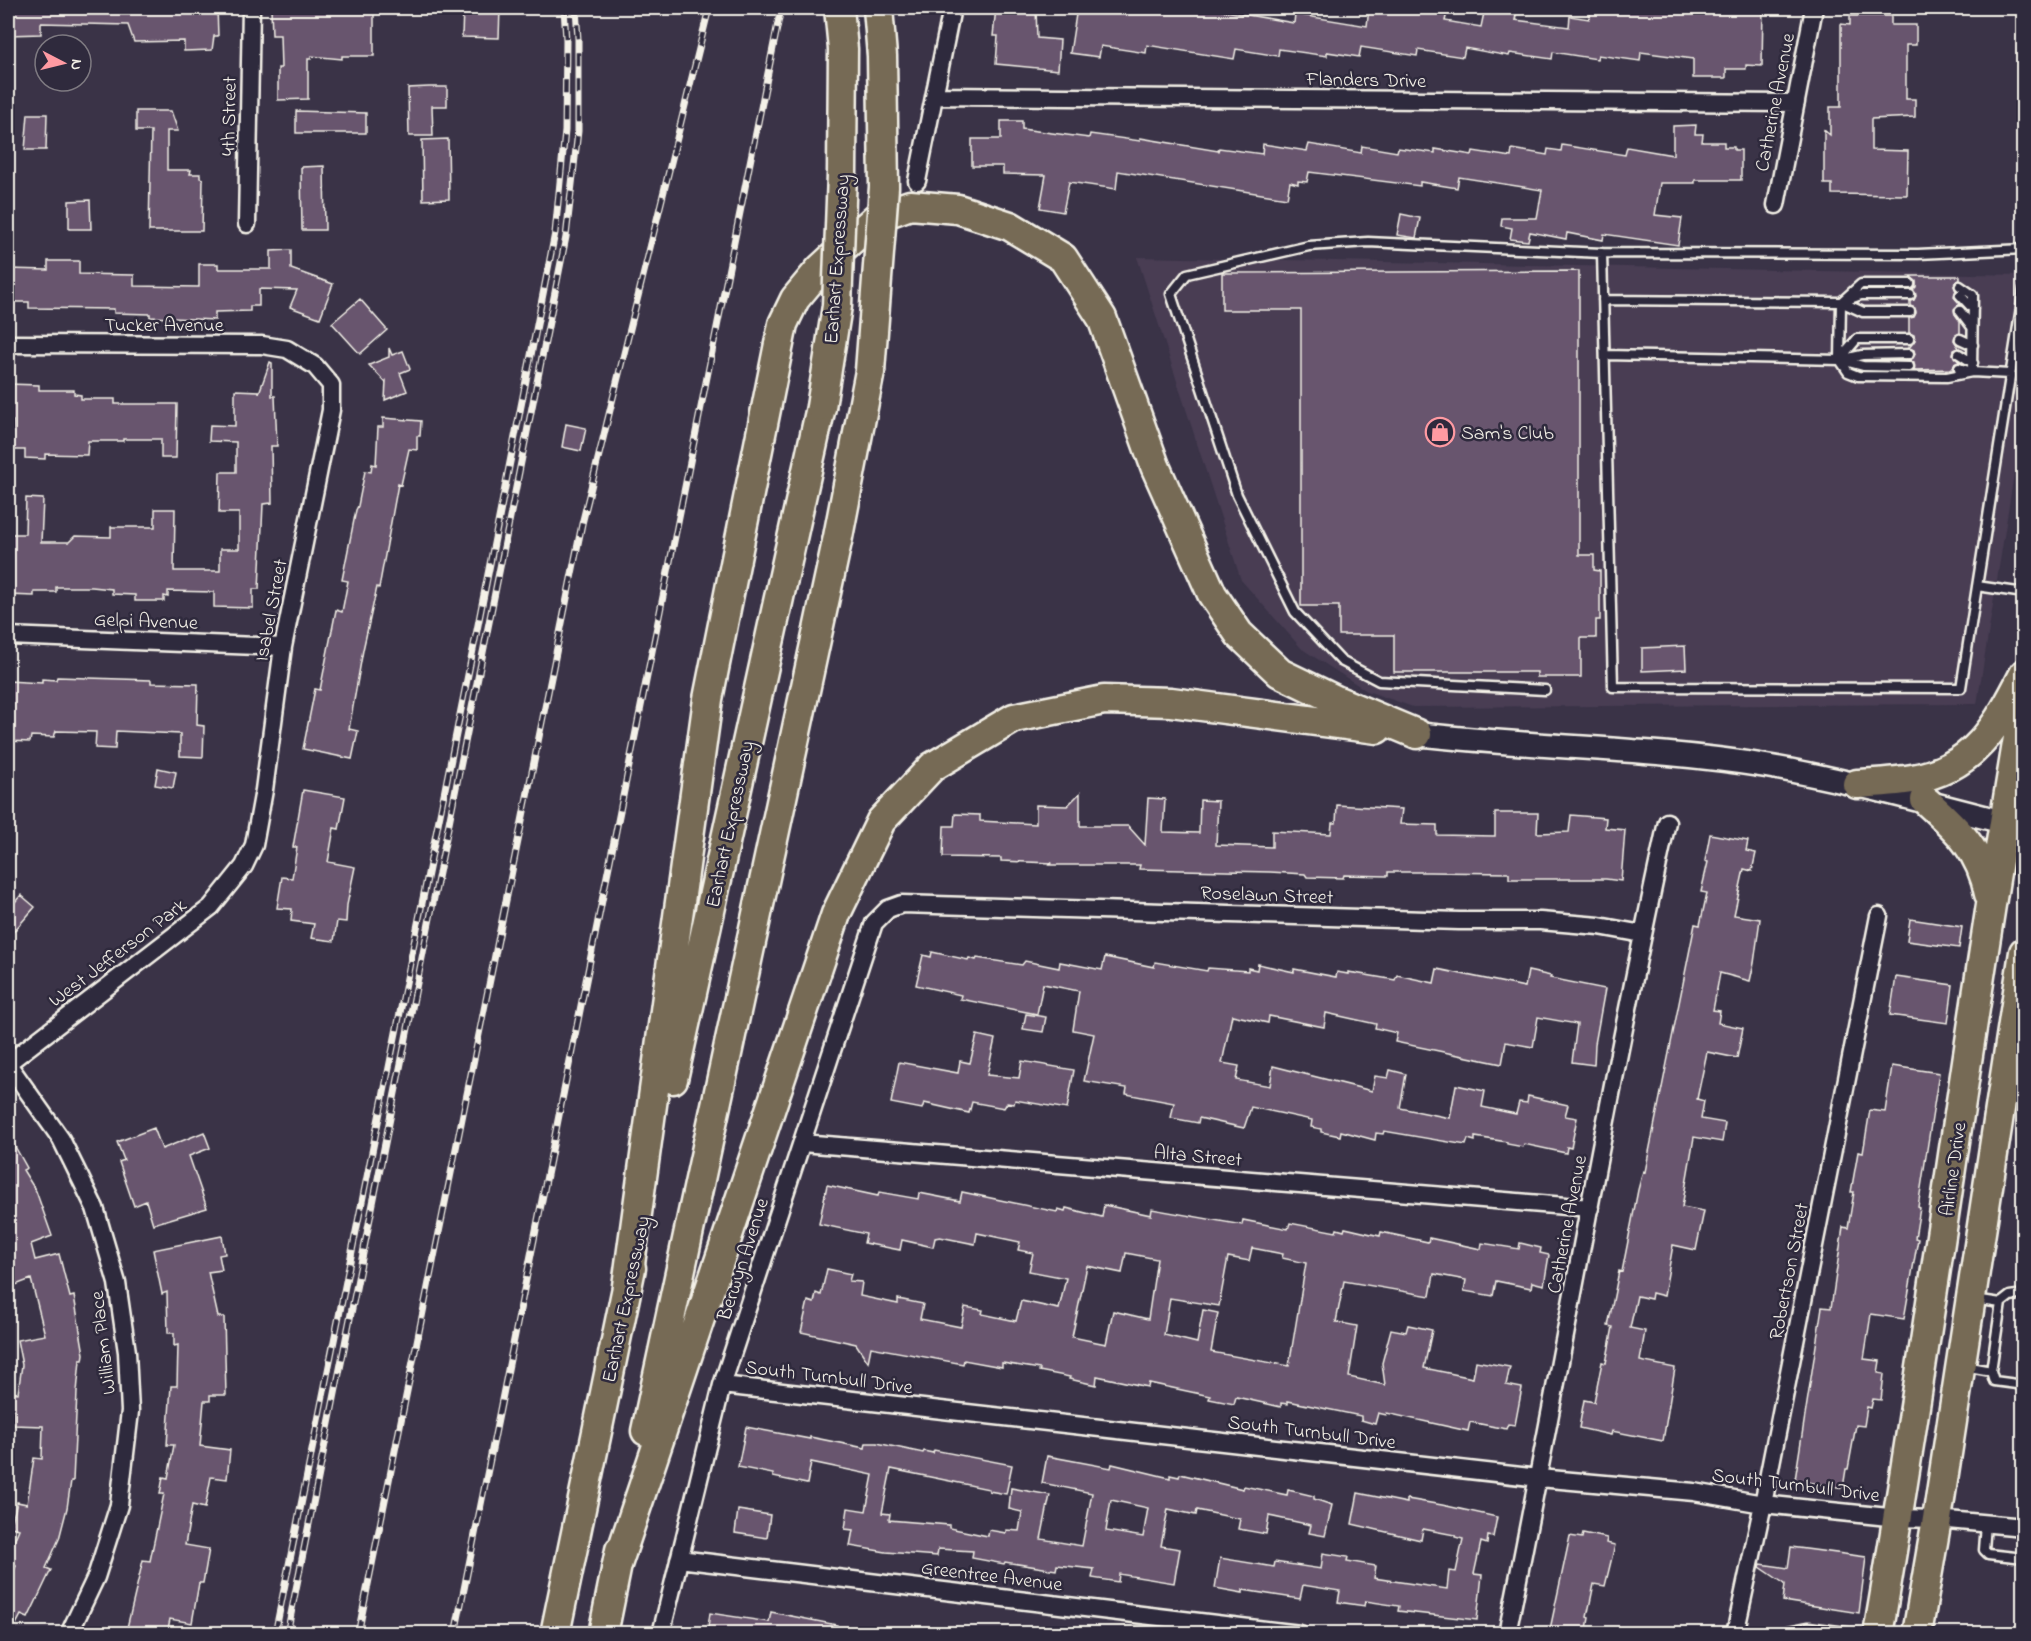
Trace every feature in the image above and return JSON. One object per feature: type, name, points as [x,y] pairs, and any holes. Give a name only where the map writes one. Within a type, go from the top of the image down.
[{"type":"highway","name":"Earhart Expressway","points":[[555,1634],[627,1286],[821,407],[837,306],[843,49],[839,8]]},
{"type":"highway","points":[[603,1634],[838,537],[870,371],[884,187],[882,56],[878,8]]},
{"type":"highway","points":[[627,1286],[708,699],[783,324],[795,298],[820,269],[877,218],[910,205],[958,209],[1010,226],[1063,258],[1102,318],[1155,466],[1212,594],[1239,634],[1280,673],[1338,701],[1418,734]]},
{"type":"highway","points":[[1857,784],[1913,779],[1956,763],[1985,740],[2008,705],[2024,674]]},
{"type":"highway","points":[[616,1568],[836,914],[881,821],[932,766],[1014,718],[1104,700],[1171,702],[1418,734]]},
{"type":"highway","name":"Airline Drive","points":[[1878,1634],[1898,1518],[1991,903],[2013,824],[2024,703]]},
{"type":"highway","points":[[1924,800],[1955,826],[1970,844],[1982,864],[1991,903]]},
{"type":"highway","name":"Airline Drive","points":[[1917,1634],[1937,1519],[2024,952]]},
{"type":"street","name":"4th Street","points":[[247,224],[250,8]]},
{"type":"street","points":[[916,181],[952,8]]},
{"type":"street","name":"Catherine Avenue","points":[[1776,205],[1814,8]]},
{"type":"street","name":"Flanders Drive","points":[[935,96],[1796,103]]},
{"type":"street","name":"Tucker Avenue","points":[[8,344],[262,345],[287,349],[315,366]]},
{"type":"street","name":"Isabel Street","points":[[244,866],[254,845],[264,790],[283,647],[331,410],[331,385],[315,366]]},
{"type":"street","name":"Gelpi Avenue","points":[[8,636],[283,647]]},
{"type":"street","points":[[1418,734],[1676,755],[1766,766],[1857,784],[2013,824]]},
{"type":"street","name":"Catherine Avenue","points":[[1507,1634],[1643,934],[1667,822]]},
{"type":"street","name":"West Jefferson Park","points":[[8,1064],[211,907],[244,866]]},
{"type":"street","name":"Roselawn Street","points":[[890,909],[902,904],[1459,921],[1540,921],[1599,926],[1643,934]]},
{"type":"street","name":"Berwyn Avenue","points":[[661,1634],[722,1385],[874,923],[890,909]]},
{"type":"street","name":"Robertson Street","points":[[1736,1632],[1764,1504],[1879,916]]},
{"type":"street","name":"William Place","points":[[8,1064],[61,1139],[95,1208],[117,1283],[127,1352],[130,1411],[119,1505],[96,1578],[69,1634]]},
{"type":"street","name":"Alta Street","points":[[802,1143],[1590,1209]]},
{"type":"street","name":"South Turnbull Drive","points":[[722,1385],[1539,1478],[1694,1492],[1764,1504],[1898,1518],[2024,1527]]},
{"type":"street","name":"Greentree Avenue","points":[[679,1559],[1300,1634]]},
{"type":"lane","points":[[1545,690],[1379,681],[1341,662],[1295,612],[1237,495],[1171,294],[1187,274],[1309,246],[1368,242],[1602,253],[1918,254],[2024,249]]},
{"type":"lane","points":[[1602,253],[1613,687],[1961,688],[2024,288]]},
{"type":"lane","points":[[1910,284],[1861,284],[1841,302],[1840,360],[1848,372],[1858,376],[1947,377],[1973,368]]},
{"type":"lane","points":[[1960,291],[1973,295],[1973,368]]},
{"type":"lane","points":[[1604,300],[1841,302],[1861,295],[1910,295]]},
{"type":"lane","points":[[1841,302],[1863,312],[1910,312]]},
{"type":"lane","points":[[1960,311],[1972,327]]},
{"type":"lane","points":[[1840,360],[1857,339],[1909,339]]},
{"type":"lane","points":[[1960,339],[1973,345]]},
{"type":"lane","points":[[1840,360],[1862,355],[1909,354]]},
{"type":"lane","points":[[1959,354],[1973,368]]},
{"type":"lane","points":[[1605,355],[1840,360],[1863,366],[1909,367]]},
{"type":"lane","points":[[1959,368],[1973,368],[2010,375]]},
{"type":"lane","points":[[1977,586],[2024,593]]},
{"type":"lane","points":[[2024,1294],[2010,1296],[2001,1303],[1991,1371],[1994,1381],[2024,1385]]},
{"type":"lane","points":[[1970,1299],[2001,1303]]},
{"type":"lane","points":[[1960,1365],[1991,1371]]},
{"type":"lane","points":[[1986,1524],[1984,1550],[1988,1554],[2024,1558]]},
{"type":"lane","points":[[1773,1634],[1809,1628],[1860,1634]]},
{"type":"lane","points":[[1736,1632],[1764,1634]]},
{"type":"shaded area","points":[[1137,257],[2023,275],[2023,418],[1977,704],[1413,707],[1367,691],[1302,649],[1241,580]]},
{"type":"building","points":[[8,8],[217,8],[218,36],[214,36],[212,50],[184,51],[184,41],[134,42],[128,25],[41,23],[41,33],[8,35]]},
{"type":"building","points":[[271,8],[374,8],[374,56],[342,56],[342,59],[311,56],[311,59],[308,59],[308,99],[278,100],[278,68],[281,68],[280,35],[272,35]]},
{"type":"building","points":[[463,8],[500,8],[499,38],[462,37]]},
{"type":"building","points":[[996,8],[1036,8],[1037,38],[1060,40],[1058,70],[996,64],[998,36],[993,36]]},
{"type":"building","points":[[1077,8],[1130,13],[1131,8],[1208,8],[1294,23],[1295,14],[1367,26],[1369,8],[1448,8],[1445,21],[1481,27],[1485,8],[1501,8],[1517,10],[1515,20],[1569,27],[1570,16],[1589,19],[1591,9],[1608,12],[1609,8],[1650,8],[1695,14],[1696,10],[1763,8],[1762,66],[1746,65],[1746,69],[1726,69],[1726,78],[1693,78],[1693,59],[1641,52],[1640,61],[1598,55],[1597,59],[1553,52],[1552,59],[1510,53],[1509,56],[1465,48],[1463,57],[1418,50],[1417,56],[1361,47],[1359,57],[1327,52],[1327,56],[1279,49],[1278,56],[1236,49],[1234,59],[1147,45],[1146,53],[1101,46],[1099,57],[1070,53]]},
{"type":"building","points":[[1850,16],[1891,16],[1891,25],[1916,25],[1916,45],[1906,45],[1906,99],[1915,99],[1915,117],[1871,119],[1871,150],[1908,151],[1907,195],[1832,194],[1832,184],[1824,184],[1824,130],[1830,135],[1830,107],[1841,107],[1841,24],[1850,25]]},
{"type":"building","points":[[447,87],[447,106],[432,106],[433,136],[409,136],[408,88]]},
{"type":"building","points":[[136,111],[171,111],[178,131],[167,131],[167,170],[191,170],[190,174],[200,174],[200,178],[203,179],[202,231],[149,231],[151,131],[136,131]]},
{"type":"building","points":[[296,111],[366,113],[366,133],[296,133]]},
{"type":"building","points":[[28,114],[47,114],[46,150],[25,150]]},
{"type":"building","points":[[1001,121],[1022,121],[1022,129],[1089,138],[1090,134],[1140,141],[1140,138],[1218,151],[1219,148],[1262,154],[1263,144],[1307,151],[1309,144],[1361,153],[1362,146],[1397,152],[1398,148],[1435,153],[1435,149],[1472,155],[1473,151],[1511,157],[1512,149],[1547,155],[1548,149],[1561,151],[1562,145],[1625,155],[1627,147],[1673,155],[1673,126],[1696,125],[1695,134],[1703,134],[1702,142],[1724,142],[1724,147],[1741,150],[1741,180],[1660,183],[1655,215],[1682,218],[1678,245],[1604,234],[1603,240],[1567,233],[1566,239],[1530,232],[1528,241],[1510,239],[1512,228],[1501,226],[1502,218],[1537,218],[1542,190],[1459,177],[1457,188],[1420,182],[1420,186],[1309,172],[1307,182],[1298,181],[1298,184],[1290,182],[1287,198],[1118,171],[1116,189],[1069,182],[1063,212],[1040,208],[1046,175],[1003,174],[1003,166],[972,166],[972,139],[1001,139]]},
{"type":"building","points":[[448,139],[449,199],[423,200],[422,140]]},
{"type":"building","points":[[324,166],[325,230],[302,230],[301,167]]},
{"type":"building","points":[[90,200],[91,229],[69,229],[69,201]]},
{"type":"building","points":[[1401,214],[1420,218],[1416,238],[1397,235]]},
{"type":"building","points":[[291,250],[291,269],[333,284],[320,318],[290,307],[297,290],[259,289],[259,306],[250,306],[250,311],[215,312],[215,320],[150,317],[150,314],[114,313],[114,309],[29,308],[29,302],[8,302],[8,269],[48,270],[48,261],[79,261],[79,274],[134,275],[134,286],[199,287],[199,264],[218,264],[218,269],[271,269],[271,251]]},
{"type":"building","name":"Sam's Club","points":[[1579,271],[1579,555],[1594,555],[1594,570],[1600,571],[1600,620],[1596,620],[1596,638],[1581,638],[1581,677],[1537,677],[1537,672],[1394,672],[1394,635],[1339,635],[1339,606],[1301,606],[1301,310],[1222,310],[1222,273]]},
{"type":"building","points":[[1910,276],[1960,276],[1960,280],[1955,282],[1954,286],[1956,290],[1954,297],[1960,304],[1954,309],[1960,321],[1960,333],[1955,336],[1954,340],[1959,348],[1954,350],[1953,354],[1959,362],[1954,364],[1953,369],[1914,370],[1914,363],[1909,361],[1915,354],[1914,350],[1909,348],[1915,340],[1914,335],[1909,333],[1909,318],[1914,317],[1916,313],[1915,308],[1910,306],[1910,301],[1916,296],[1913,290],[1916,287],[1916,281]]},
{"type":"building","points":[[360,299],[387,330],[360,354],[332,323]]},
{"type":"building","points":[[389,348],[392,355],[403,351],[410,369],[400,373],[407,391],[385,400],[386,381],[369,365],[389,357]]},
{"type":"building","points":[[270,362],[272,363],[272,396],[275,396],[277,446],[271,446],[272,503],[263,504],[259,589],[253,589],[253,608],[214,607],[214,592],[168,591],[168,597],[164,596],[164,601],[135,601],[135,595],[112,594],[112,589],[92,587],[56,587],[56,592],[34,592],[34,596],[8,595],[8,534],[25,534],[26,498],[43,499],[41,542],[69,542],[75,536],[111,537],[111,527],[155,527],[155,509],[175,509],[174,571],[220,571],[220,549],[239,549],[239,513],[219,513],[220,472],[236,472],[236,442],[209,441],[210,425],[235,426],[235,390],[259,391],[259,393]]},
{"type":"building","points":[[8,384],[39,385],[39,390],[74,390],[74,394],[81,395],[81,399],[115,399],[115,404],[177,404],[176,458],[161,458],[161,439],[123,439],[123,441],[88,441],[87,455],[45,454],[45,459],[25,458],[25,450],[12,450],[13,421],[8,421]]},
{"type":"building","points":[[383,418],[421,421],[420,436],[417,436],[417,450],[409,449],[401,485],[398,484],[379,588],[377,587],[363,650],[349,729],[358,731],[352,759],[303,749],[315,689],[320,690],[336,610],[342,612],[348,581],[342,580],[356,510],[365,471],[371,472],[372,464],[376,465],[378,427],[383,427]]},
{"type":"building","points":[[566,424],[586,428],[581,451],[562,447]]},
{"type":"building","points":[[1685,646],[1686,669],[1642,671],[1642,648]]},
{"type":"building","points":[[57,677],[198,684],[197,725],[204,726],[203,757],[180,756],[180,734],[116,731],[115,749],[95,748],[96,732],[56,731],[54,737],[31,736],[30,742],[8,741],[8,681],[42,683],[42,679],[56,680]]},
{"type":"building","points":[[158,768],[176,772],[173,788],[155,785]]},
{"type":"building","points":[[303,790],[345,797],[339,829],[334,828],[328,862],[355,867],[346,922],[337,921],[334,941],[311,938],[314,924],[291,921],[292,909],[277,908],[282,877],[292,878],[297,847],[293,847]]},
{"type":"building","points":[[1080,793],[1080,826],[1128,826],[1145,845],[1148,798],[1165,799],[1163,832],[1199,833],[1200,800],[1218,801],[1216,845],[1272,847],[1272,831],[1331,834],[1332,823],[1336,823],[1337,805],[1402,809],[1400,824],[1437,825],[1437,835],[1495,836],[1495,813],[1538,813],[1537,833],[1569,832],[1571,815],[1606,818],[1605,828],[1625,830],[1621,881],[1509,879],[1509,873],[1388,872],[1388,876],[1307,877],[1305,874],[1270,872],[1139,869],[1140,865],[1049,865],[1051,863],[1001,861],[1001,858],[943,857],[944,826],[954,826],[955,814],[980,815],[980,821],[1036,824],[1036,805],[1067,806]]},
{"type":"building","points":[[1710,834],[1748,841],[1746,851],[1756,853],[1752,871],[1744,869],[1734,915],[1760,919],[1754,963],[1750,981],[1720,973],[1713,1010],[1720,1011],[1718,1023],[1743,1028],[1737,1058],[1707,1052],[1697,1099],[1704,1101],[1701,1119],[1725,1123],[1722,1142],[1694,1137],[1682,1207],[1704,1211],[1696,1250],[1673,1245],[1664,1296],[1652,1293],[1651,1299],[1637,1296],[1630,1328],[1645,1331],[1640,1361],[1675,1368],[1663,1441],[1612,1431],[1611,1435],[1579,1428],[1584,1400],[1594,1402],[1602,1362],[1606,1363],[1613,1327],[1608,1326],[1619,1271],[1622,1272],[1638,1190],[1643,1171],[1645,1172],[1695,924],[1700,925],[1707,893],[1701,892],[1708,862],[1705,861]]},
{"type":"building","points":[[21,895],[35,907],[8,938],[8,910]]},
{"type":"building","points":[[1910,919],[1962,927],[1959,948],[1907,941]]},
{"type":"building","points":[[932,952],[968,960],[977,958],[1022,965],[1025,961],[1059,968],[1060,962],[1102,970],[1105,957],[1154,967],[1155,962],[1207,971],[1208,968],[1248,971],[1248,968],[1257,970],[1258,964],[1294,972],[1294,969],[1336,977],[1337,972],[1395,980],[1397,975],[1434,983],[1437,969],[1525,987],[1528,971],[1551,976],[1550,978],[1605,989],[1595,1044],[1594,1065],[1572,1062],[1577,1024],[1538,1017],[1533,1047],[1506,1042],[1502,1064],[1395,1042],[1397,1033],[1375,1028],[1376,1024],[1326,1013],[1324,1027],[1269,1016],[1268,1023],[1232,1015],[1222,1063],[1239,1066],[1236,1080],[1270,1086],[1273,1066],[1372,1091],[1375,1076],[1388,1078],[1390,1070],[1406,1074],[1400,1108],[1450,1118],[1456,1085],[1485,1091],[1482,1107],[1516,1114],[1519,1102],[1527,1103],[1528,1096],[1568,1105],[1565,1116],[1577,1118],[1571,1148],[1567,1147],[1566,1153],[1475,1137],[1475,1141],[1468,1139],[1466,1145],[1384,1131],[1383,1134],[1376,1133],[1375,1140],[1341,1131],[1340,1136],[1321,1132],[1321,1129],[1311,1127],[1312,1120],[1251,1107],[1244,1128],[1199,1118],[1198,1123],[1171,1118],[1174,1103],[1126,1094],[1127,1088],[1084,1081],[1094,1034],[1073,1030],[1079,991],[1043,984],[1037,1014],[960,999],[961,995],[916,985],[923,955],[931,957]]},
{"type":"building","points":[[1896,977],[1953,985],[1948,1023],[1890,1015]]},
{"type":"building","points":[[1026,1014],[1046,1017],[1043,1032],[1023,1029]]},
{"type":"building","points":[[977,1035],[995,1039],[987,1075],[1019,1078],[1022,1061],[1074,1070],[1067,1109],[1015,1100],[1014,1104],[1007,1103],[1004,1108],[972,1102],[969,1113],[924,1103],[922,1109],[891,1103],[899,1062],[958,1073],[960,1061],[970,1063]]},
{"type":"building","points":[[1892,1066],[1939,1073],[1918,1207],[1920,1208],[1915,1238],[1918,1239],[1904,1319],[1871,1314],[1864,1359],[1880,1361],[1878,1373],[1884,1374],[1881,1400],[1873,1399],[1871,1408],[1867,1407],[1864,1426],[1856,1425],[1843,1488],[1795,1480],[1822,1307],[1831,1308],[1843,1227],[1848,1228],[1858,1152],[1863,1153],[1870,1110],[1885,1112]]},
{"type":"building","points":[[154,1128],[162,1149],[204,1132],[210,1148],[189,1156],[207,1208],[153,1224],[146,1201],[134,1206],[119,1162],[124,1160],[117,1142]]},
{"type":"building","points":[[8,1134],[27,1168],[23,1170],[36,1191],[52,1236],[31,1244],[35,1260],[59,1254],[70,1297],[74,1296],[84,1354],[83,1360],[80,1360],[77,1392],[73,1481],[71,1481],[59,1539],[46,1568],[51,1570],[28,1618],[21,1615],[11,1634],[8,1634],[8,1584],[16,1566],[8,1561],[8,1555],[19,1529],[11,1527],[17,1502],[27,1504],[34,1458],[42,1459],[43,1426],[13,1425],[13,1409],[8,1409],[8,1392],[18,1393],[22,1365],[17,1340],[45,1335],[31,1279],[8,1288],[8,1250],[13,1248],[8,1231]]},
{"type":"building","points":[[827,1185],[878,1196],[879,1192],[918,1199],[919,1193],[960,1201],[962,1192],[1057,1212],[1058,1209],[1065,1211],[1066,1208],[1102,1217],[1104,1205],[1151,1215],[1152,1209],[1242,1225],[1243,1220],[1288,1229],[1290,1223],[1336,1232],[1337,1229],[1344,1231],[1345,1228],[1380,1236],[1381,1232],[1428,1242],[1429,1238],[1481,1249],[1482,1243],[1519,1249],[1520,1243],[1541,1248],[1540,1253],[1549,1255],[1544,1285],[1532,1282],[1531,1288],[1496,1281],[1493,1296],[1464,1291],[1466,1280],[1434,1274],[1430,1296],[1344,1281],[1336,1322],[1357,1326],[1349,1377],[1385,1385],[1382,1363],[1391,1329],[1406,1332],[1408,1325],[1432,1330],[1424,1368],[1473,1378],[1476,1361],[1510,1367],[1506,1385],[1522,1388],[1515,1425],[1508,1424],[1506,1429],[1470,1422],[1468,1431],[1387,1413],[1386,1415],[1378,1413],[1375,1424],[1361,1420],[1361,1416],[1288,1401],[1288,1404],[1281,1403],[1281,1407],[1236,1397],[1234,1404],[1209,1399],[1210,1396],[1149,1383],[1148,1387],[1097,1376],[1096,1385],[1039,1371],[1040,1369],[1002,1363],[1002,1367],[964,1360],[963,1364],[871,1347],[868,1362],[856,1344],[801,1332],[808,1301],[814,1303],[816,1293],[821,1295],[827,1269],[851,1274],[849,1281],[862,1282],[860,1296],[898,1304],[898,1299],[923,1304],[920,1319],[961,1327],[965,1307],[983,1310],[982,1314],[1016,1321],[1021,1301],[1059,1309],[1066,1278],[1029,1271],[1033,1253],[1018,1250],[1020,1242],[977,1233],[975,1244],[940,1237],[935,1238],[933,1247],[902,1240],[900,1250],[864,1243],[866,1234],[819,1224]],"holes":[[[1252,1248],[1283,1254],[1282,1258],[1306,1263],[1289,1366],[1211,1352],[1218,1313],[1203,1310],[1197,1343],[1164,1335],[1170,1298],[1219,1306],[1228,1257],[1249,1261]],[[1126,1253],[1157,1259],[1148,1319],[1113,1311],[1106,1344],[1072,1337],[1087,1266],[1122,1273]]]},
{"type":"building","points":[[222,1236],[225,1254],[219,1255],[222,1270],[208,1272],[218,1317],[224,1317],[226,1395],[210,1395],[210,1401],[204,1401],[200,1446],[230,1450],[227,1479],[211,1477],[205,1508],[192,1505],[185,1545],[209,1549],[203,1583],[199,1583],[192,1623],[170,1619],[167,1634],[126,1632],[143,1560],[150,1561],[164,1494],[160,1494],[163,1477],[168,1478],[174,1445],[167,1445],[171,1386],[177,1386],[178,1345],[174,1346],[174,1333],[168,1333],[167,1292],[162,1294],[153,1250]]},
{"type":"building","points":[[746,1427],[865,1448],[866,1443],[877,1443],[923,1453],[924,1451],[933,1453],[934,1450],[1012,1465],[1006,1494],[891,1469],[882,1513],[890,1514],[889,1520],[949,1525],[949,1528],[988,1536],[989,1530],[1006,1533],[1006,1530],[1019,1531],[1022,1512],[1009,1509],[1011,1488],[1050,1495],[1041,1539],[1082,1546],[1092,1493],[1042,1483],[1047,1456],[1111,1468],[1112,1464],[1170,1478],[1170,1475],[1179,1477],[1180,1474],[1243,1489],[1244,1486],[1287,1495],[1288,1490],[1314,1496],[1314,1499],[1332,1505],[1325,1536],[1309,1533],[1311,1525],[1269,1516],[1266,1534],[1238,1529],[1240,1519],[1197,1510],[1196,1515],[1168,1509],[1161,1546],[1180,1549],[1174,1583],[1119,1574],[1118,1582],[1092,1578],[1094,1569],[1057,1565],[1056,1570],[1005,1562],[1004,1564],[972,1558],[973,1551],[938,1549],[937,1556],[886,1552],[850,1546],[853,1530],[845,1529],[848,1508],[866,1511],[873,1475],[811,1462],[807,1484],[738,1467]],"holes":[[[1111,1500],[1148,1508],[1143,1537],[1106,1531]]]},
{"type":"building","points":[[1358,1493],[1407,1503],[1407,1499],[1442,1505],[1497,1517],[1493,1537],[1488,1536],[1487,1544],[1481,1542],[1474,1574],[1482,1575],[1477,1620],[1398,1611],[1399,1606],[1366,1601],[1365,1606],[1338,1602],[1340,1591],[1303,1585],[1300,1599],[1215,1588],[1220,1558],[1274,1567],[1275,1562],[1321,1569],[1323,1553],[1348,1557],[1347,1561],[1376,1566],[1374,1578],[1447,1589],[1449,1571],[1456,1572],[1463,1539],[1455,1535],[1423,1529],[1421,1540],[1352,1524]]},
{"type":"building","points":[[738,1510],[770,1515],[767,1538],[735,1533]]},
{"type":"building","points":[[1583,1533],[1607,1538],[1606,1543],[1615,1545],[1605,1586],[1594,1584],[1586,1634],[1549,1634],[1570,1536],[1582,1538]]},
{"type":"building","points":[[1791,1547],[1866,1557],[1859,1613],[1783,1601],[1785,1584],[1760,1567],[1761,1564],[1788,1568]]},
{"type":"building","points":[[771,1612],[837,1625],[836,1634],[707,1634],[710,1613],[769,1622]]},
{"type":"railway","points":[[275,1634],[555,233],[565,131],[564,8]]},
{"type":"railway","points":[[287,1634],[566,237],[578,131],[576,8]]},
{"type":"railway","points":[[358,1634],[582,524],[709,8]]},
{"type":"railway","points":[[455,1634],[781,8]]},
{"type":"place","name":"Sam's Club","points":[[1440,432]]}]
